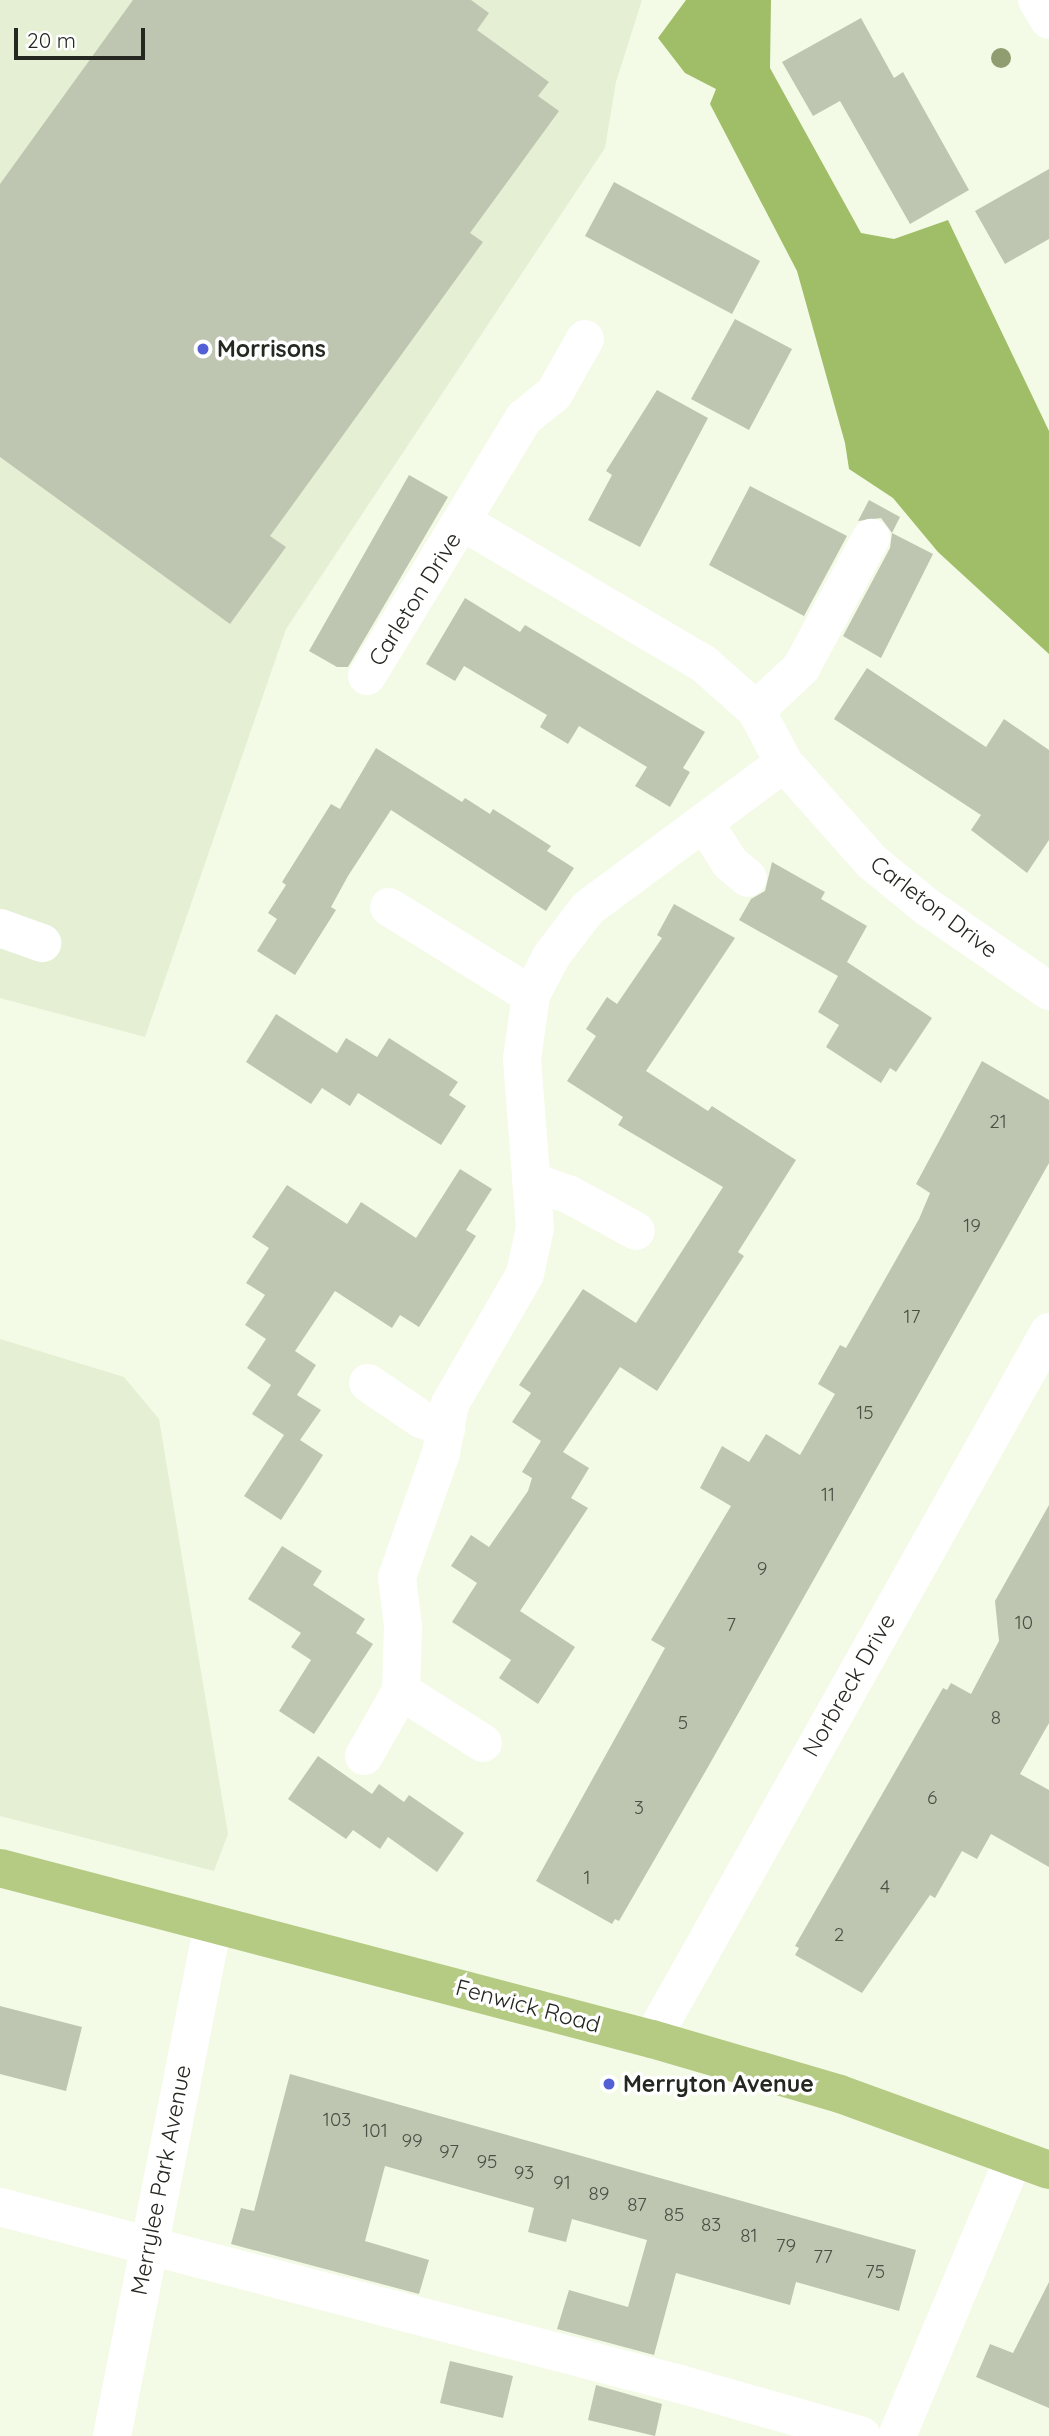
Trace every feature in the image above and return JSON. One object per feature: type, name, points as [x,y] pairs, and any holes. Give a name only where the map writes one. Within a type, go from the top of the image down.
[{"type":"main road","name":"Fenwick Road","points":[[0,1868],[652,2039],[840,2094],[1049,2171]]},
{"type":"street","points":[[1037,0],[1049,20]]},
{"type":"street","name":"Carleton Drive","points":[[367,676],[524,418],[554,394],[584,338]]},
{"type":"street","name":"Carleton Drive","points":[[463,522],[704,664],[756,710],[784,763],[872,862],[926,906],[1049,991]]},
{"type":"street","points":[[756,710],[801,668],[871,538]]},
{"type":"street","points":[[364,1756],[401,1691],[404,1626],[397,1577],[446,1428],[450,1404],[525,1274],[535,1228],[522,1059],[531,995],[552,955],[588,908],[784,763]]},
{"type":"street","points":[[704,822],[730,863],[748,878]]},
{"type":"street","points":[[389,907],[531,995]]},
{"type":"street","points":[[0,928],[41,943]]},
{"type":"street","points":[[531,1181],[570,1195],[636,1231]]},
{"type":"street","name":"Norbreck Drive","points":[[652,2039],[1049,1332]]},
{"type":"street","points":[[368,1383],[421,1419],[446,1428]]},
{"type":"street","points":[[401,1691],[484,1744]]},
{"type":"street","name":"Merrylee Park Avenue","points":[[112,2436],[213,1924]]},
{"type":"street","points":[[897,2436],[1014,2158]]},
{"type":"street","points":[[0,2207],[862,2436]]},
{"type":"shaded area","points":[[0,0],[642,0],[616,82],[605,148],[286,629],[145,1037],[0,998]]},
{"type":"shaded area","points":[[0,1339],[124,1377],[159,1419],[228,1834],[214,1871],[0,1816]]},
{"type":"green space","points":[[686,0],[771,0],[770,68],[861,233],[894,239],[948,220],[1049,431],[1049,654],[938,552],[893,498],[849,469],[845,443],[797,271],[710,104],[716,89],[685,73],[658,38]]},
{"type":"building","name":"Morrisons","points":[[133,0],[471,0],[489,13],[477,30],[549,82],[538,96],[559,111],[470,233],[483,242],[270,536],[286,547],[230,624],[0,457],[0,184]]},
{"type":"building","points":[[861,18],[894,78],[903,72],[969,190],[910,224],[840,101],[813,116],[782,62]]},
{"type":"building","points":[[1049,169],[1049,239],[1005,264],[975,211]]},
{"type":"building","points":[[614,182],[760,261],[732,314],[585,236]]},
{"type":"building","points":[[735,319],[792,349],[749,430],[691,399]]},
{"type":"building","points":[[657,390],[708,418],[640,547],[588,520],[612,475],[606,471]]},
{"type":"building","points":[[409,475],[448,497],[348,667],[337,667],[309,651]]},
{"type":"building","points":[[750,486],[847,536],[804,616],[709,565]]},
{"type":"building","points":[[869,500],[900,517],[892,533],[881,518],[858,521]]},
{"type":"building","points":[[892,533],[933,554],[881,658],[843,636],[890,548]]},
{"type":"building","points":[[465,598],[520,632],[525,625],[705,732],[683,768],[690,772],[670,807],[635,786],[647,767],[579,726],[568,744],[540,727],[547,715],[464,666],[455,681],[426,664]]},
{"type":"building","points":[[867,668],[986,747],[1004,719],[1049,750],[1049,840],[1027,873],[971,830],[981,815],[834,719]]},
{"type":"building","points":[[376,748],[462,802],[465,798],[490,814],[493,809],[551,846],[547,851],[574,868],[546,911],[391,810],[348,876],[331,907],[336,910],[295,975],[257,951],[277,919],[268,913],[286,885],[282,882],[331,804],[340,809]]},
{"type":"building","points":[[772,862],[825,892],[821,899],[867,926],[847,962],[932,1018],[896,1072],[890,1068],[881,1083],[826,1047],[839,1025],[818,1012],[838,976],[739,920],[751,899],[765,891]]},
{"type":"building","points":[[674,904],[735,938],[646,1071],[708,1111],[712,1106],[796,1160],[738,1252],[744,1256],[657,1391],[620,1367],[563,1452],[589,1468],[571,1498],[588,1508],[520,1611],[575,1647],[538,1704],[499,1678],[511,1660],[452,1622],[477,1583],[451,1566],[471,1535],[489,1547],[528,1491],[532,1478],[522,1472],[541,1441],[512,1422],[531,1393],[519,1385],[583,1289],[636,1323],[723,1187],[618,1125],[623,1117],[567,1081],[596,1036],[586,1029],[607,997],[617,1004],[662,938],[657,935]]},
{"type":"building","points":[[276,1014],[337,1053],[346,1038],[377,1057],[389,1038],[458,1082],[449,1095],[466,1106],[441,1145],[358,1093],[350,1106],[322,1088],[311,1104],[246,1062]]},
{"type":"building","points":[[982,1061],[1049,1100],[1049,1163],[708,1767],[619,1921],[615,1919],[612,1924],[536,1881],[665,1648],[651,1640],[731,1506],[700,1488],[722,1446],[749,1462],[766,1434],[800,1455],[835,1394],[818,1384],[840,1345],[846,1348],[919,1219],[930,1193],[916,1184]]},
{"type":"building","points":[[460,1169],[492,1189],[466,1230],[476,1236],[419,1327],[400,1315],[392,1328],[335,1291],[295,1351],[316,1365],[297,1395],[321,1410],[300,1440],[323,1455],[281,1520],[244,1496],[284,1435],[252,1414],[271,1385],[247,1368],[266,1339],[245,1325],[265,1295],[246,1283],[269,1248],[252,1237],[287,1185],[347,1224],[361,1202],[416,1238]]},
{"type":"building","points":[[1049,1505],[1049,1723],[1020,1774],[1049,1790],[1049,1867],[991,1834],[977,1859],[962,1851],[935,1898],[930,1895],[862,1993],[795,1955],[799,1948],[795,1946],[943,1688],[947,1690],[951,1683],[971,1694],[999,1641],[995,1601]]},
{"type":"building","points":[[282,1546],[322,1571],[313,1585],[365,1619],[356,1633],[373,1644],[314,1734],[279,1711],[311,1660],[291,1647],[301,1633],[248,1599]]},
{"type":"building","points":[[318,1756],[372,1794],[379,1784],[404,1802],[409,1795],[464,1833],[437,1872],[388,1837],[380,1849],[353,1830],[346,1839],[288,1799]]},
{"type":"building","points":[[0,2006],[82,2027],[66,2091],[0,2074]]},
{"type":"building","points":[[290,2074],[916,2250],[899,2311],[796,2282],[790,2305],[676,2273],[654,2355],[557,2329],[569,2290],[628,2307],[647,2240],[572,2219],[566,2242],[528,2232],[534,2208],[385,2166],[365,2241],[429,2260],[419,2294],[231,2244],[241,2208],[254,2211]]},
{"type":"building","points":[[1049,2282],[1049,2408],[976,2377],[990,2344],[1013,2353]]},
{"type":"building","points":[[450,2361],[513,2376],[503,2418],[440,2403]]},
{"type":"building","points":[[596,2385],[662,2404],[655,2436],[588,2420]]},
{"type":"place","name":"Morrisons","points":[[203,349]]},
{"type":"place","name":"Merryton Avenue","points":[[609,2084]]}]
